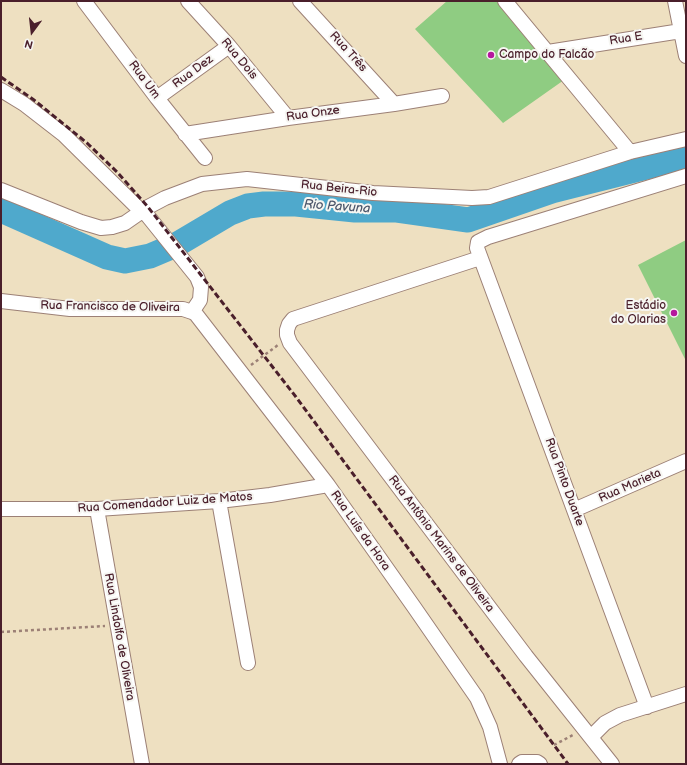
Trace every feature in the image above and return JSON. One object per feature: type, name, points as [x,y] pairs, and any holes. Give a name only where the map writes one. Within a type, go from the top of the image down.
[{"type":"street","name":"Rua Um","points":[[84,1],[157,98],[205,158]]},
{"type":"street","name":"Rua Dois","points":[[188,1],[229,46],[288,118]]},
{"type":"street","name":"Rua Três","points":[[300,1],[394,104]]},
{"type":"street","points":[[505,1],[630,152]]},
{"type":"street","points":[[675,1],[686,56]]},
{"type":"street","name":"Rua E","points":[[548,52],[681,31]]},
{"type":"street","name":"Rua Dez","points":[[157,98],[229,46]]},
{"type":"street","points":[[1,90],[24,104],[64,135],[142,211],[164,235],[197,277],[201,287],[200,300],[193,313]]},
{"type":"street","name":"Rua Onze","points":[[185,134],[442,96]]},
{"type":"street","name":"Rua Beira-Rio","points":[[1,190],[101,228],[112,227],[125,223],[165,198],[202,184],[247,179],[373,192],[472,198],[489,197],[630,152],[686,139]]},
{"type":"street","points":[[479,251],[478,242],[488,237],[686,176]]},
{"type":"street","name":"Rua Antônio Marins de Oliveira","points":[[479,251],[293,319],[287,330],[288,339],[291,345],[526,656],[612,764]]},
{"type":"street","name":"Rua Pinto Duarte","points":[[479,251],[647,707]]},
{"type":"street","name":"Rua Francisco de Oliveira","points":[[1,301],[70,309],[183,309],[193,313]]},
{"type":"street","name":"Rua Luís da Hora","points":[[193,313],[328,486],[477,698],[490,727],[500,764]]},
{"type":"street","name":"Rua Marieta","points":[[574,510],[686,461]]},
{"type":"street","name":"Rua Comendador Luiz de Matos","points":[[1,509],[97,509],[219,501],[328,486]]},
{"type":"street","points":[[219,501],[248,663]]},
{"type":"street","name":"Rua Lindolfo de Oliveira","points":[[97,509],[142,764]]},
{"type":"street","points":[[587,733],[620,715],[686,694]]},
{"type":"street","points":[[519,764],[522,762],[537,762],[540,764]]},
{"type":"path","points":[[241,373],[280,343],[286,349],[291,345]]},
{"type":"path","points":[[1,632],[118,625]]},
{"type":"path","points":[[554,745],[587,733]]},
{"type":"green space","name":"Campo do Falcão","points":[[447,1],[500,1],[564,80],[503,123],[415,29]]},
{"type":"green space","name":"Estádio do Olarias","points":[[686,240],[686,361],[638,265]]},
{"type":"waterway","name":"Rio Pavuna","points":[[1,210],[107,257],[125,261],[150,256],[176,245],[230,213],[248,206],[264,204],[296,204],[355,210],[397,210],[468,220],[552,191],[686,157]]},
{"type":"railway","points":[[1,77],[34,100],[87,143],[117,172],[148,207],[296,397],[568,764]]},
{"type":"place","name":"Campo do Falcão","points":[[491,55]]},
{"type":"place","name":"Estádio do Olarias","points":[[674,313]]}]
